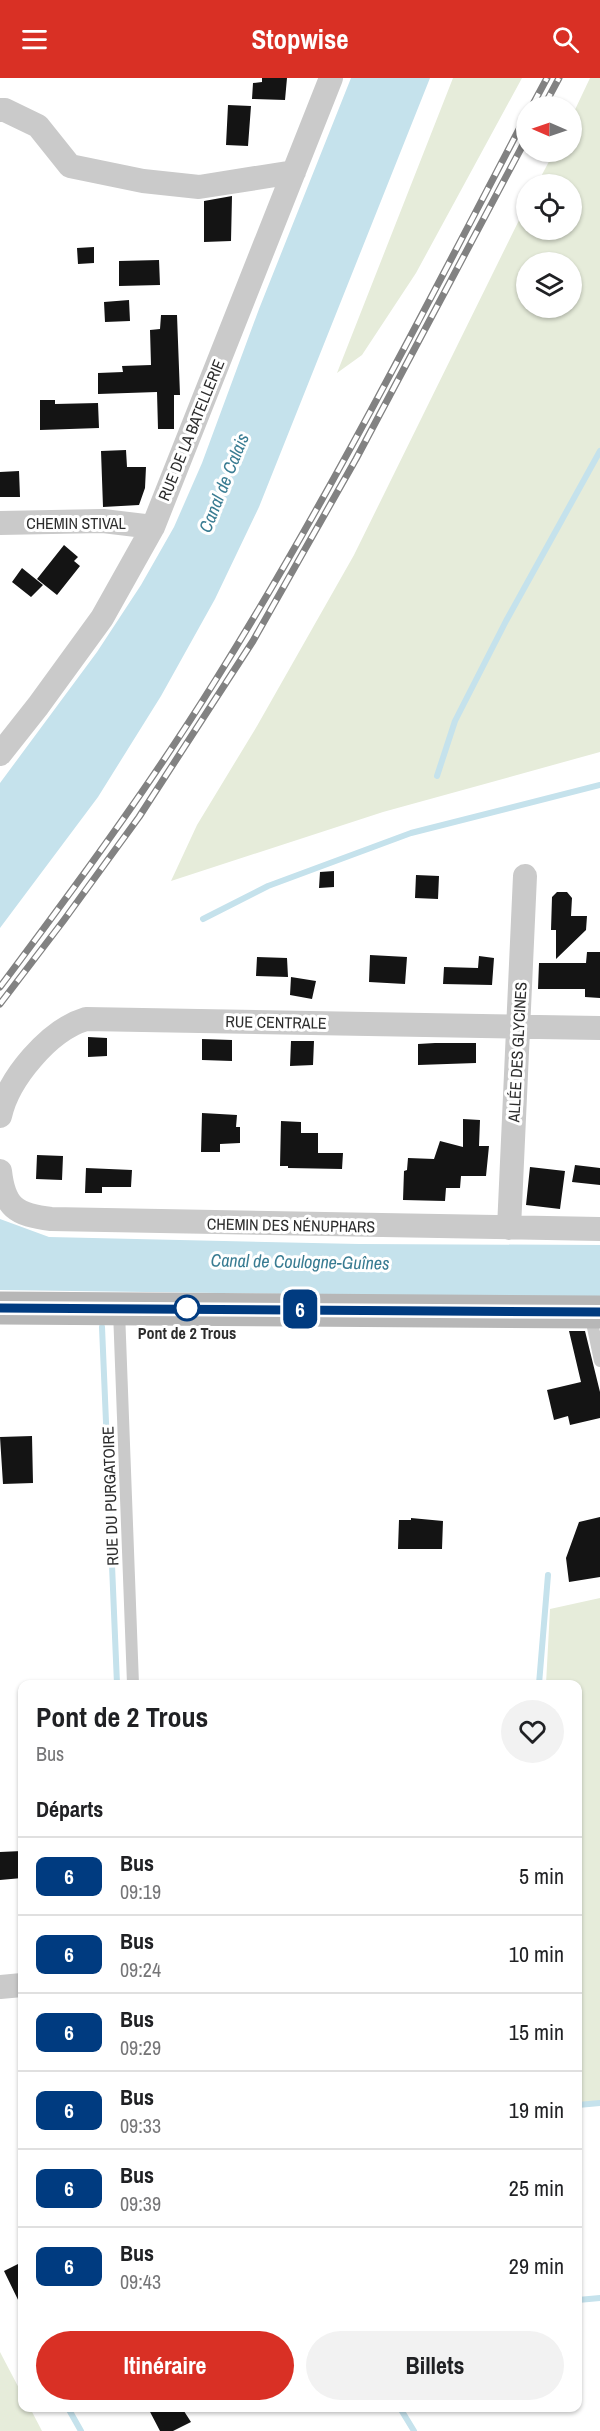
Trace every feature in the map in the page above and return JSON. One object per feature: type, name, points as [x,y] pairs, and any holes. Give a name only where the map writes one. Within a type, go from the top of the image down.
[{"type":"main road","points":[[0,1308],[595,1312]]},
{"type":"street","name":"RUE DE LA BATELLERIE","points":[[0,754],[39,706],[102,618],[153,526],[331,78]]},
{"type":"street","points":[[0,111],[5,110],[38,126],[70,166],[143,180],[199,187],[294,172]]},
{"type":"street","name":"CHEMIN STIVAL","points":[[0,523],[103,521],[153,526]]},
{"type":"street","name":"ALLÉE DES GLYCINES","points":[[509,1228],[525,876]]},
{"type":"street","name":"RUE CENTRALE","points":[[0,1116],[5,1099],[20,1072],[58,1035],[76,1022],[86,1019],[600,1029]]},
{"type":"street","name":"CHEMIN DES NÉNUPHARS","points":[[4,1191],[40,1218],[61,1220],[600,1229]]},
{"type":"street","points":[[0,1987],[18,1986]]},
{"type":"lane","name":"RUE DU PURGATOIRE","points":[[118,1308],[133,1680]]},
{"type":"lane","points":[[595,1312],[600,1361]]},
{"type":"green space","points":[[453,78],[522,78],[416,273],[362,355],[337,373]]},
{"type":"green space","points":[[590,78],[600,78],[600,752],[383,812],[171,881],[197,825],[257,726],[354,555],[516,226],[516,240],[582,240],[582,174],[542,174],[549,162],[582,162],[581,96]]},
{"type":"green space","points":[[600,1598],[600,2103],[582,2105],[582,1680],[546,1680],[550,1609]]},
{"type":"green space","points":[[0,2352],[18,2386],[18,2412],[32,2412],[42,2431],[0,2431]]},
{"type":"water","name":"Canal de Calais","points":[[351,78],[430,78],[259,507],[215,599],[161,696],[98,797],[0,928],[0,783],[97,652],[141,585],[174,527],[202,463],[259,309]]},
{"type":"water","name":"Canal de Coulogne-Guînes","points":[[0,1219],[49,1237],[359,1244],[600,1245],[600,1298],[0,1290]]},
{"type":"building","points":[[262,78],[287,78],[285,100],[252,99],[253,83],[262,82]]},
{"type":"building","points":[[228,105],[251,106],[248,146],[226,145]]},
{"type":"building","points":[[232,196],[231,241],[204,242],[204,201]]},
{"type":"building","points":[[94,247],[94,263],[78,264],[77,248]]},
{"type":"building","points":[[159,260],[160,285],[119,286],[119,261]]},
{"type":"building","points":[[129,300],[130,321],[105,322],[104,302]]},
{"type":"building","points":[[161,315],[177,315],[180,395],[174,395],[174,429],[158,429],[157,392],[98,394],[98,373],[123,372],[122,366],[151,365],[150,330],[160,329]]},
{"type":"building","points":[[40,400],[55,400],[55,404],[98,403],[99,428],[40,430]]},
{"type":"building","points":[[126,450],[127,467],[146,467],[145,488],[139,505],[103,507],[101,451]]},
{"type":"building","points":[[19,471],[20,497],[0,497],[0,472]]},
{"type":"building","points":[[64,545],[78,557],[74,561],[80,566],[57,595],[37,579]]},
{"type":"building","points":[[22,568],[43,585],[31,597],[12,582]]},
{"type":"building","points":[[334,871],[334,887],[319,888],[320,872]]},
{"type":"building","points":[[416,875],[439,876],[438,899],[415,898]]},
{"type":"building","points":[[557,892],[567,892],[572,898],[571,916],[587,916],[586,930],[556,959],[556,930],[551,930],[552,897]]},
{"type":"building","points":[[587,952],[600,952],[600,998],[585,997],[585,989],[538,989],[539,963],[586,963]]},
{"type":"building","points":[[370,955],[407,957],[405,984],[369,982]]},
{"type":"building","points":[[479,956],[494,958],[492,985],[443,984],[444,967],[478,968]]},
{"type":"building","points":[[257,957],[287,958],[288,977],[256,976]]},
{"type":"building","points":[[291,977],[316,981],[312,999],[290,995]]},
{"type":"building","points":[[88,1037],[107,1038],[107,1056],[88,1057]]},
{"type":"building","points":[[202,1039],[232,1040],[232,1061],[202,1060]]},
{"type":"building","points":[[291,1041],[314,1041],[313,1065],[290,1066]]},
{"type":"building","points":[[476,1043],[476,1063],[418,1065],[418,1044]]},
{"type":"building","points":[[202,1113],[237,1115],[236,1127],[240,1127],[240,1143],[220,1144],[220,1152],[201,1152]]},
{"type":"building","points":[[463,1119],[480,1120],[479,1146],[489,1146],[486,1176],[461,1176],[460,1188],[446,1188],[445,1201],[403,1200],[404,1171],[407,1170],[408,1158],[434,1159],[440,1141],[463,1147]]},
{"type":"building","points":[[281,1121],[301,1122],[301,1133],[318,1133],[318,1153],[343,1153],[342,1169],[280,1166]]},
{"type":"building","points":[[37,1155],[63,1156],[62,1180],[36,1179]]},
{"type":"building","points":[[575,1165],[600,1168],[600,1185],[572,1182]]},
{"type":"building","points":[[530,1167],[565,1171],[560,1209],[526,1205]]},
{"type":"building","points":[[86,1168],[132,1170],[131,1187],[102,1187],[102,1193],[85,1193]]},
{"type":"building","points":[[569,1331],[585,1331],[600,1392],[600,1418],[570,1425],[568,1416],[554,1420],[547,1390],[581,1382]]},
{"type":"building","points":[[32,1436],[33,1483],[3,1484],[0,1437]]},
{"type":"building","points":[[600,1517],[600,1577],[569,1582],[566,1558],[579,1522]]},
{"type":"building","points":[[411,1518],[443,1521],[442,1549],[398,1549],[399,1520],[411,1520]]},
{"type":"building","points":[[18,1851],[18,1878],[0,1880],[0,1852]]},
{"type":"building","points":[[18,2264],[18,2300],[4,2271]]},
{"type":"building","points":[[150,2412],[185,2412],[191,2422],[173,2431],[160,2431]]},
{"type":"waterway","points":[[437,776],[455,721],[506,621],[600,451]]},
{"type":"waterway","points":[[203,919],[268,886],[411,833],[600,785]]},
{"type":"waterway","points":[[102,1327],[117,1680]]},
{"type":"waterway","points":[[539,1680],[548,1575]]},
{"type":"waterway","points":[[582,2105],[600,2103]]},
{"type":"waterway","points":[[582,2300],[600,2298]]},
{"type":"waterway","points":[[70,2412],[81,2431]]},
{"type":"waterway","points":[[402,2412],[414,2431]]},
{"type":"railway","points":[[537,96],[547,78]]},
{"type":"railway","points":[[549,96],[559,78]]},
{"type":"railway","points":[[0,987],[138,798],[215,681],[257,612],[376,402],[516,135]]},
{"type":"railway","points":[[0,1004],[139,817],[253,641],[356,459],[516,158]]},
{"type":"bus line","name":"6","points":[[0,1308],[600,1312]]},
{"type":"place","name":"Pont de 2 Trous","points":[[187,1308]]}]
